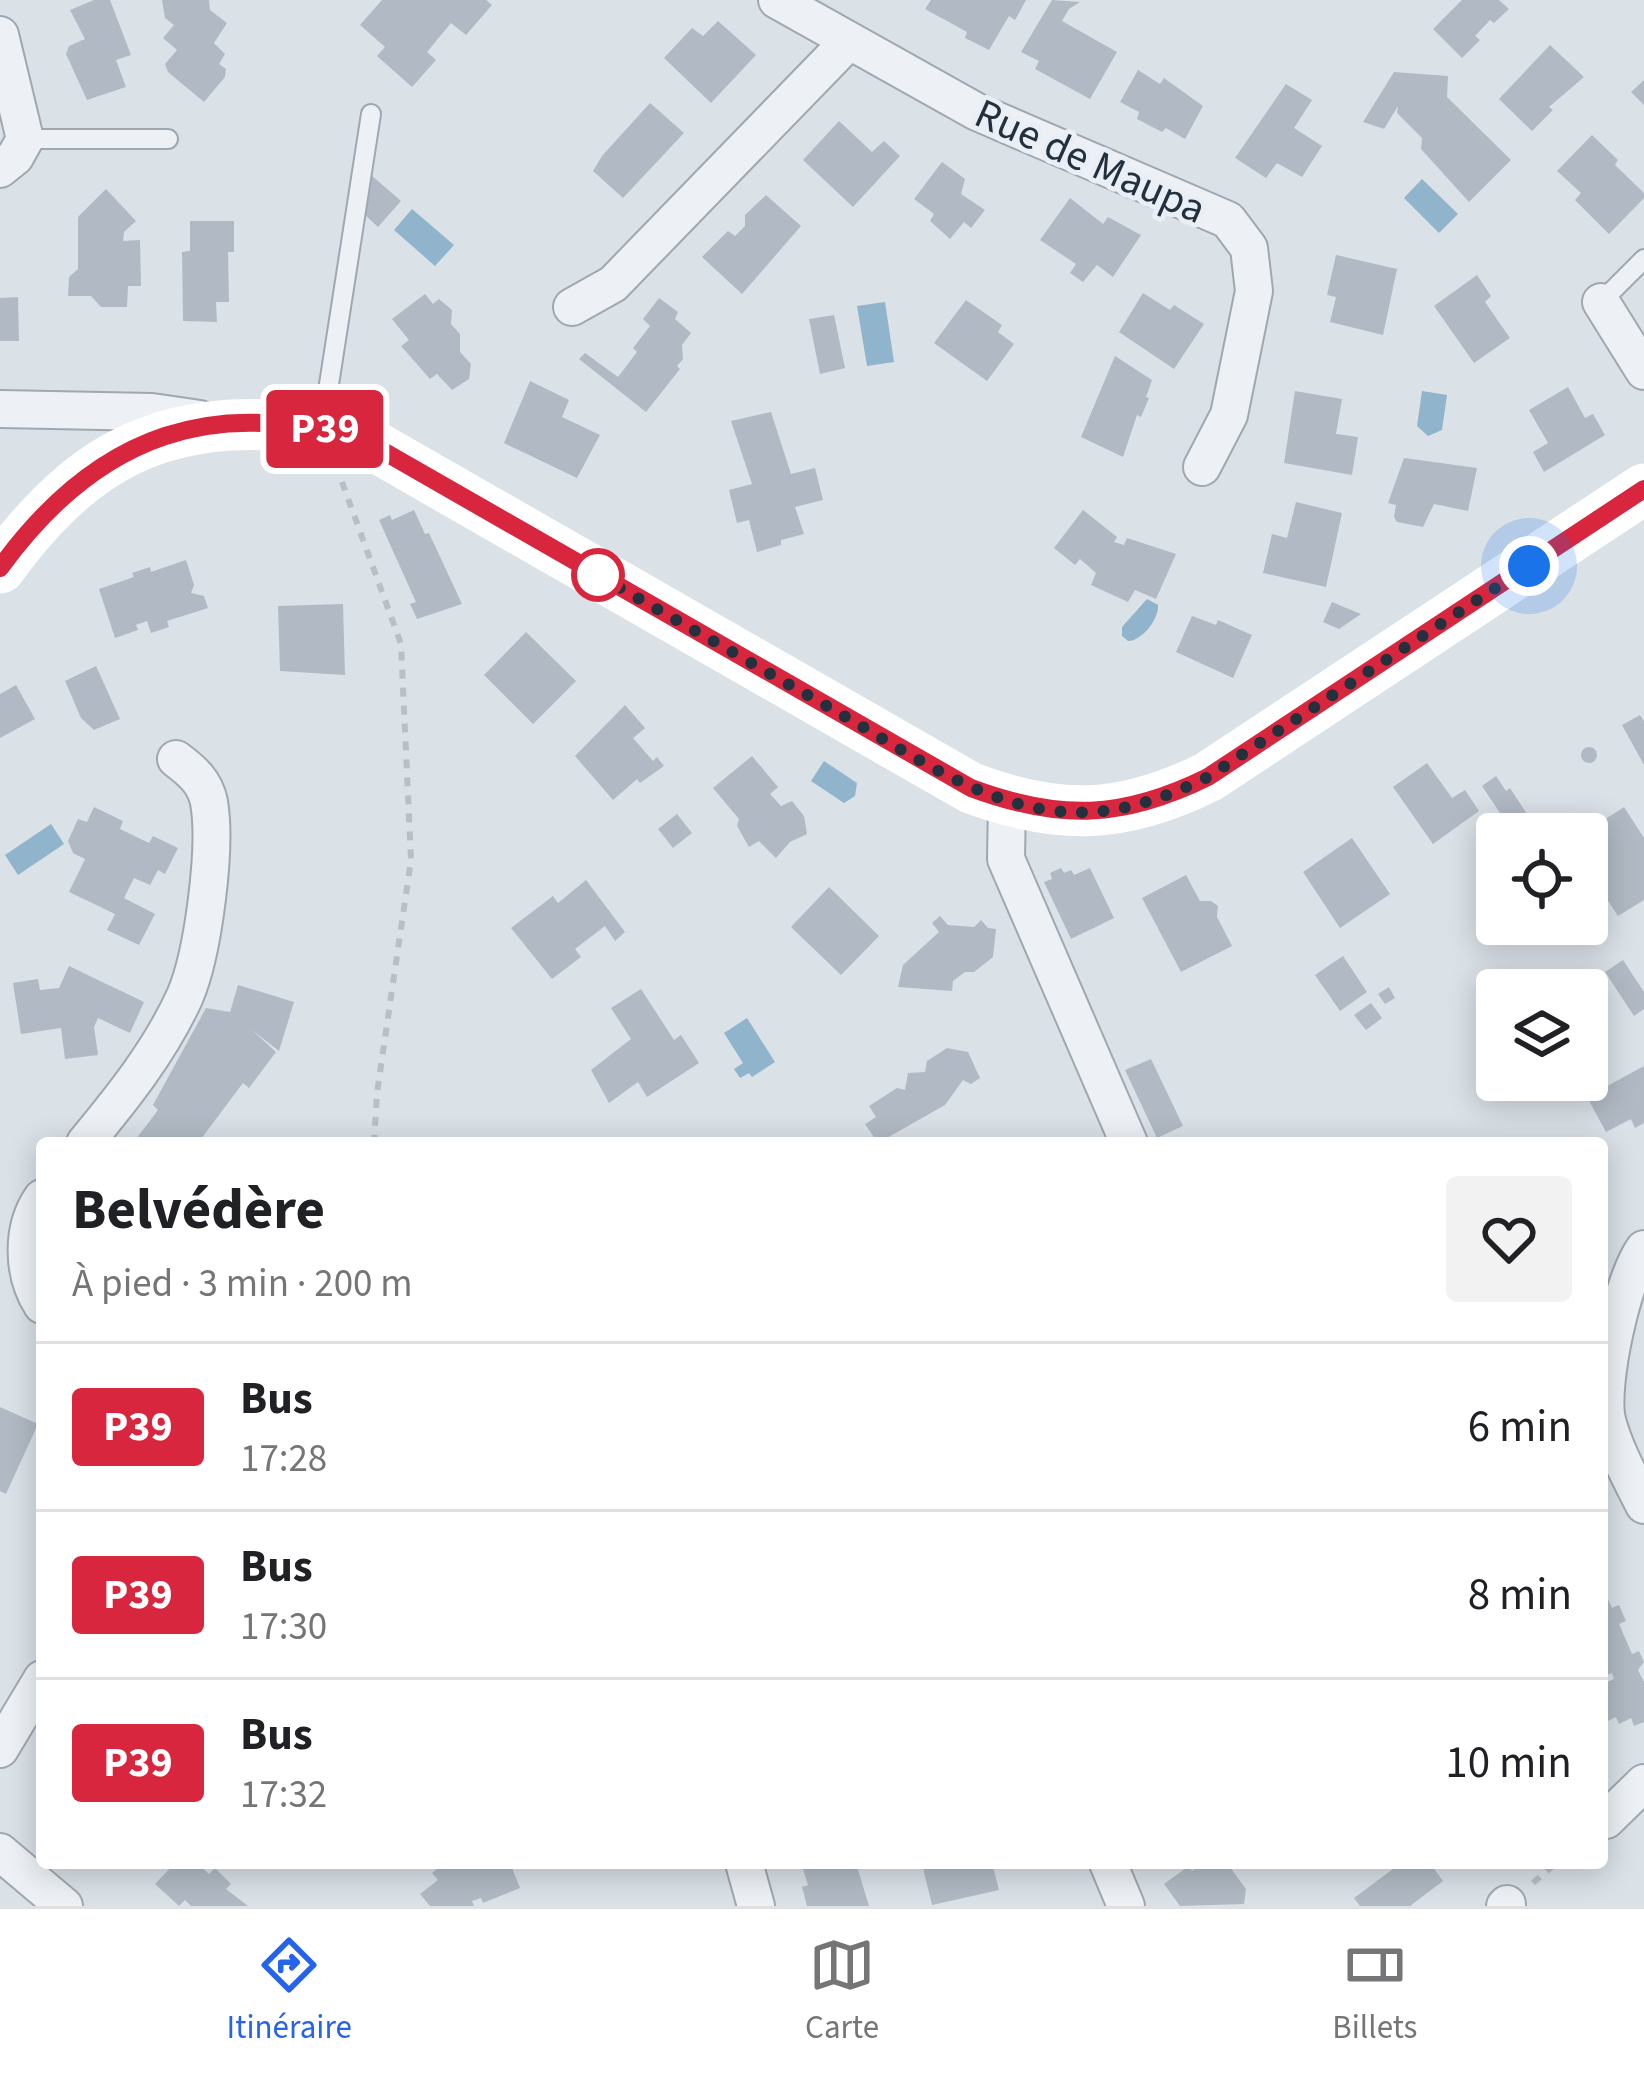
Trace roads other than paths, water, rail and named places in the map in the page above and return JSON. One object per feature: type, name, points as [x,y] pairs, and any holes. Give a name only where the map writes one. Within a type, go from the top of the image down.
[{"type":"street","name":"Rue de Maupa","points":[[777,0],[977,112],[1228,220],[1249,248],[1255,291],[1229,416],[1202,467]]},
{"type":"street","points":[[0,35],[25,139],[15,157],[0,169]]},
{"type":"street","points":[[572,307],[613,284],[848,42]]},
{"type":"street","points":[[1601,302],[1644,370]]},
{"type":"street","points":[[0,409],[152,412],[322,428],[376,447],[971,788],[1046,810],[1093,813],[1166,798],[1208,777],[1644,488]]},
{"type":"street","points":[[0,568],[22,537],[108,459],[160,436],[220,422]]},
{"type":"street","points":[[90,1137],[137,1082],[186,993],[210,886],[209,800],[197,776],[176,759]]},
{"type":"street","points":[[1007,801],[1006,859],[1127,1137]]},
{"type":"street","points":[[36,1207],[26,1254],[36,1286]]},
{"type":"street","points":[[1608,1397],[1614,1336],[1634,1263],[1644,1249]]},
{"type":"street","points":[[1608,1422],[1644,1505]]},
{"type":"street","points":[[0,1750],[36,1689]]},
{"type":"street","points":[[1608,1818],[1644,1784]]},
{"type":"street","points":[[0,1852],[64,1906]]},
{"type":"street","points":[[746,1869],[756,1906]]},
{"type":"street","points":[[1111,1869],[1126,1906]]},
{"type":"lane","points":[[322,428],[371,114]]},
{"type":"lane","points":[[25,139],[168,140]]},
{"type":"lane","points":[[1601,302],[1644,259]]},
{"type":"water","points":[[1422,179],[1458,214],[1439,233],[1404,198]]},
{"type":"water","points":[[412,209],[454,245],[435,266],[394,230]]},
{"type":"water","points":[[885,302],[894,362],[867,366],[857,306]]},
{"type":"water","points":[[1422,391],[1447,395],[1442,430],[1428,436],[1417,426]]},
{"type":"water","points":[[1147,599],[1158,605],[1156,617],[1144,633],[1128,641],[1122,627]]},
{"type":"water","points":[[824,761],[857,783],[855,796],[844,803],[811,781]]},
{"type":"water","points":[[51,824],[64,844],[18,875],[5,855]]},
{"type":"water","points":[[747,1018],[775,1062],[752,1077],[749,1073],[740,1078],[734,1069],[743,1063],[724,1033]]}]
